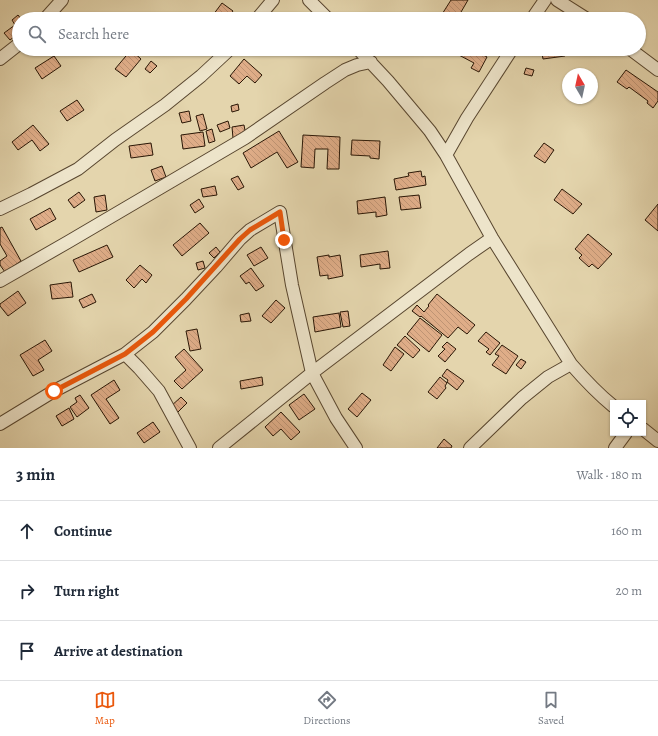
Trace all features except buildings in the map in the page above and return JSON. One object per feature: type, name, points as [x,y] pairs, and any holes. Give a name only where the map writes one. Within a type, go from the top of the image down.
[{"type":"street","points":[[51,12],[62,0]]},
{"type":"street","points":[[263,12],[273,0]]},
{"type":"street","points":[[309,0],[321,12]]},
{"type":"street","points":[[537,12],[545,0]]},
{"type":"street","points":[[558,0],[576,12]]},
{"type":"street","points":[[0,59],[12,50]]},
{"type":"street","points":[[0,209],[78,169],[115,140],[165,105],[201,76],[222,56]]},
{"type":"street","points":[[365,56],[426,126],[446,155],[492,238],[571,364],[596,392],[610,404]]},
{"type":"street","points":[[446,155],[466,118],[507,56]]},
{"type":"street","points":[[639,56],[658,70]]},
{"type":"street","points":[[0,280],[68,242],[245,138],[345,70],[357,65],[371,62]]},
{"type":"street","points":[[0,424],[54,391],[125,354],[153,332],[191,294],[240,239],[250,230],[280,212],[292,285],[312,373],[336,418],[356,448]]},
{"type":"street","points":[[219,448],[312,373],[463,258],[492,238]]},
{"type":"street","points":[[125,354],[159,391],[190,448]]},
{"type":"street","points":[[470,448],[522,398],[548,377],[571,364]]},
{"type":"street","points":[[646,431],[658,441]]},
{"type":"street","points":[[615,448],[624,436]]},
{"type":"route","points":[[54,391],[125,354],[153,332],[216,267],[240,239],[250,230],[280,212],[284,240]]}]
